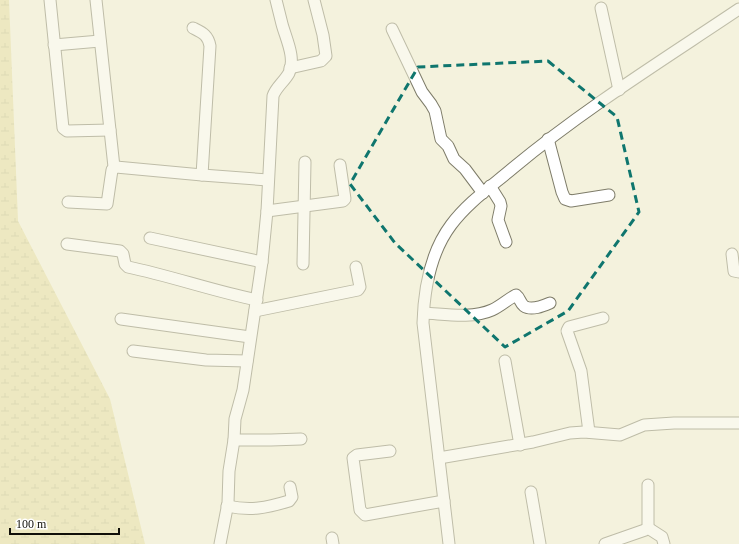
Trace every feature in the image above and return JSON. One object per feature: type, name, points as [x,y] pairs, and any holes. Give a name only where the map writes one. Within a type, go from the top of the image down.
[{"type":"street","points":[[50,0],[64,128],[67,131],[110,130]]},
{"type":"street","points":[[68,202],[107,204],[112,170],[114,167],[96,0]]},
{"type":"street","points":[[220,544],[227,506],[229,471],[234,440],[235,419],[243,390],[246,361],[262,262],[267,211],[273,96],[277,87],[289,72],[290,68],[289,45],[276,0]]},
{"type":"street","points":[[290,68],[321,60],[326,56],[323,35],[314,0]]},
{"type":"street","points":[[449,544],[423,323],[424,301],[428,278],[440,245],[451,225],[471,202],[548,139],[739,8],[735,0]]},
{"type":"street","points":[[601,8],[619,90]]},
{"type":"street","points":[[193,28],[206,35],[210,46],[202,175]]},
{"type":"street","points":[[392,29],[422,92],[431,104],[441,139],[448,146],[454,159],[501,204],[498,220],[506,242]]},
{"type":"street","points":[[54,45],[100,41]]},
{"type":"street","points":[[548,139],[565,199],[571,201],[609,195]]},
{"type":"street","points":[[303,264],[305,162]]},
{"type":"street","points":[[267,211],[341,202],[344,200],[340,164]]},
{"type":"street","points":[[114,167],[268,180]]},
{"type":"street","points":[[150,238],[262,262]]},
{"type":"street","points":[[67,244],[120,251],[123,254],[125,264],[128,266],[225,294],[256,306],[358,290],[360,287],[356,267]]},
{"type":"street","points":[[732,254],[734,271],[739,272]]},
{"type":"street","points":[[424,313],[463,315],[481,314],[494,309],[516,295],[526,307],[538,307],[550,303]]},
{"type":"street","points":[[589,432],[581,371],[566,331],[569,327],[603,318]]},
{"type":"street","points":[[122,319],[250,337]]},
{"type":"street","points":[[133,350],[206,360],[246,361]]},
{"type":"street","points":[[504,361],[520,444]]},
{"type":"street","points":[[439,458],[520,444],[570,433],[589,432],[620,435],[644,426],[674,423],[739,423]]},
{"type":"street","points":[[234,440],[301,439]]},
{"type":"street","points":[[390,451],[357,455],[353,458],[360,510],[363,514],[365,515],[444,501]]},
{"type":"street","points":[[648,485],[648,528]]},
{"type":"street","points":[[227,506],[252,509],[289,501],[292,497],[290,487]]},
{"type":"street","points":[[531,492],[540,544]]},
{"type":"street","points":[[605,544],[648,528]]},
{"type":"street","points":[[648,528],[662,537],[664,544]]},
{"type":"highlighted area","points":[[548,61],[617,117],[639,212],[568,311],[505,347],[395,243],[350,184],[418,67]]},
{"type":"green space","points":[[0,0],[9,0],[18,221],[110,399],[145,544],[0,544]]}]
